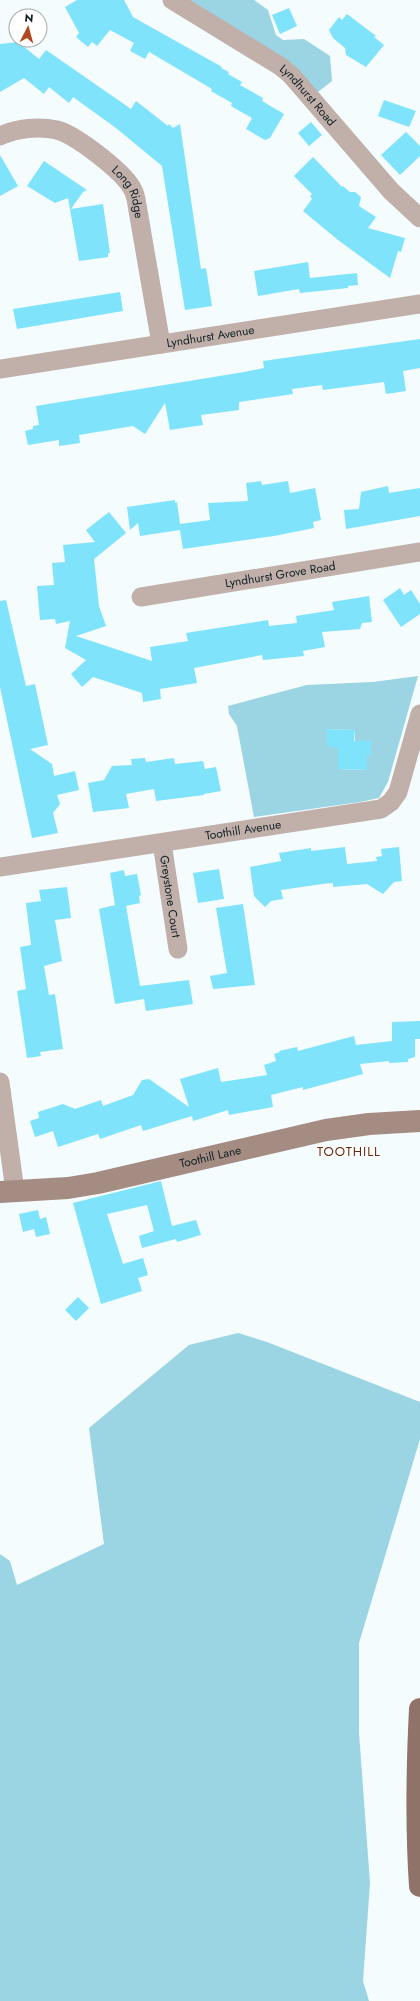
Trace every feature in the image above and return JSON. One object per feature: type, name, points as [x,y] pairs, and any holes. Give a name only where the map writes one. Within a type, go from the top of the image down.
[{"type":"main road","points":[[420,1709],[416,1772],[417,1844],[420,1886]]},
{"type":"street","name":"Lyndhurst Road","points":[[172,0],[280,66],[291,75],[391,191],[420,218]]},
{"type":"street","name":"Long Ridge","points":[[0,136],[24,129],[41,128],[58,130],[80,142],[107,162],[131,185],[136,199],[161,344]]},
{"type":"street","name":"Lyndhurst Avenue","points":[[0,369],[420,304]]},
{"type":"street","name":"Lyndhurst Grove Road","points":[[141,597],[420,552]]},
{"type":"street","name":"Toothill Avenue","points":[[0,867],[162,843],[384,807],[391,802],[398,792],[420,714]]},
{"type":"street","name":"Greystone Court","points":[[162,843],[178,949]]},
{"type":"street","points":[[0,1082],[7,1192]]},
{"type":"street","name":"Toothill Lane","points":[[7,1192],[68,1188],[98,1183],[326,1130],[370,1124],[420,1121]]},
{"type":"shaded area","points":[[185,0],[254,0],[268,10],[276,35],[283,40],[304,39],[330,56],[332,81],[318,92]]},
{"type":"shaded area","points":[[418,676],[388,782],[379,798],[254,817],[237,726],[229,714],[228,706],[307,685],[373,682]],"holes":[[[327,729],[355,730],[355,741],[371,741],[371,754],[367,755],[367,770],[338,769],[338,747],[327,747]]]},
{"type":"shaded area","points":[[238,1333],[267,1342],[420,1402],[420,1439],[359,1643],[359,1733],[370,1883],[363,1981],[369,2001],[0,2001],[0,1554],[10,1561],[17,1585],[104,1544],[89,1428],[189,1345]]},
{"type":"building","points":[[77,0],[124,0],[133,17],[229,72],[228,74],[242,82],[240,85],[263,98],[262,101],[284,114],[270,138],[265,140],[246,129],[252,118],[231,106],[232,103],[211,91],[212,89],[149,52],[145,59],[130,51],[134,43],[110,30],[97,46],[92,42],[88,47],[76,37],[79,33],[65,7]]},
{"type":"building","points":[[289,8],[297,26],[280,34],[272,15]]},
{"type":"building","points":[[347,14],[376,36],[374,37],[384,45],[366,67],[346,55],[345,48],[333,38],[329,30],[339,17],[342,20]]},
{"type":"building","points":[[8,43],[8,48],[25,48],[39,59],[46,50],[131,109],[136,101],[168,126],[169,124],[173,128],[180,124],[201,269],[206,268],[212,306],[185,310],[162,166],[116,128],[73,97],[69,103],[49,87],[44,94],[24,78],[0,92],[0,44]]},
{"type":"building","points":[[384,100],[416,111],[409,127],[378,116]]},
{"type":"building","points":[[311,122],[322,135],[309,146],[298,133]]},
{"type":"building","points":[[406,132],[420,146],[420,156],[400,175],[381,155]]},
{"type":"building","points":[[0,155],[18,186],[0,196]]},
{"type":"building","points":[[313,157],[342,187],[343,186],[350,192],[355,192],[361,197],[359,206],[376,217],[368,228],[405,238],[401,252],[398,251],[390,278],[338,240],[303,211],[312,199],[310,196],[312,194],[294,176]]},
{"type":"building","points":[[44,161],[87,190],[83,192],[71,209],[103,204],[110,253],[108,253],[108,257],[79,261],[68,198],[55,203],[27,186]]},
{"type":"building","points":[[308,262],[310,278],[357,273],[358,285],[348,286],[348,288],[300,293],[299,289],[258,296],[254,271]]},
{"type":"building","points":[[120,292],[123,311],[17,329],[13,309]]},
{"type":"building","points":[[420,339],[420,368],[403,371],[406,391],[386,394],[384,382],[323,390],[322,385],[292,389],[293,394],[239,402],[239,410],[201,415],[203,425],[170,430],[165,403],[145,434],[133,426],[79,435],[80,443],[59,446],[59,440],[28,445],[25,431],[33,429],[33,426],[39,425],[36,406],[244,372],[264,368],[263,361]]},
{"type":"building","points":[[261,481],[262,485],[288,481],[290,493],[315,488],[321,520],[313,522],[314,528],[274,536],[183,549],[180,530],[140,536],[138,523],[130,530],[127,507],[175,500],[175,503],[177,502],[180,524],[210,520],[208,503],[248,501],[246,483]]},
{"type":"building","points":[[388,486],[389,493],[420,488],[420,516],[346,529],[344,510],[359,509],[361,492]]},
{"type":"building","points":[[109,512],[126,533],[94,559],[99,606],[106,626],[76,636],[152,661],[150,647],[188,641],[186,633],[268,620],[269,626],[297,623],[296,616],[334,610],[332,602],[369,596],[372,622],[362,623],[360,629],[322,632],[325,647],[303,651],[304,656],[263,660],[262,655],[194,668],[197,683],[160,689],[161,699],[143,702],[142,693],[93,677],[82,687],[71,674],[86,660],[65,648],[70,621],[56,624],[55,619],[40,620],[37,586],[54,585],[52,563],[65,562],[63,545],[95,542],[86,530]]},
{"type":"building","points":[[400,588],[404,595],[411,590],[420,604],[420,614],[401,627],[383,600]]},
{"type":"building","points":[[6,600],[26,686],[35,684],[48,745],[30,749],[52,764],[54,776],[75,771],[79,790],[57,795],[60,804],[53,813],[58,833],[32,838],[0,687],[0,601]]},
{"type":"building","points":[[327,729],[355,730],[354,741],[371,741],[371,755],[367,755],[367,770],[338,769],[338,747],[327,747]]},
{"type":"building","points":[[145,758],[146,762],[174,758],[175,764],[203,761],[205,769],[216,767],[221,791],[204,795],[156,801],[154,789],[126,794],[129,808],[93,812],[88,783],[104,780],[112,766],[132,765],[131,759]]},
{"type":"building","points":[[345,847],[347,864],[377,861],[376,857],[382,856],[381,849],[399,847],[402,881],[394,882],[383,894],[367,884],[333,887],[333,883],[281,890],[283,899],[271,901],[265,907],[254,896],[250,867],[281,861],[279,853],[311,848],[311,851]]},
{"type":"building","points":[[219,869],[224,899],[198,903],[193,873]]},
{"type":"building","points":[[124,870],[125,876],[137,874],[141,895],[139,896],[140,903],[126,906],[140,986],[189,980],[193,1004],[146,1011],[144,999],[115,1004],[99,909],[115,905],[110,873]]},
{"type":"building","points":[[67,887],[71,918],[55,920],[62,961],[44,966],[49,995],[55,994],[63,1049],[40,1052],[41,1056],[27,1058],[17,991],[26,989],[20,947],[31,945],[26,903],[41,901],[39,890]]},
{"type":"building","points":[[243,904],[255,985],[213,989],[210,976],[227,973],[216,908]]},
{"type":"building","points":[[420,1021],[420,1039],[415,1039],[415,1057],[408,1059],[408,1062],[389,1063],[389,1061],[360,1064],[363,1074],[303,1090],[303,1087],[271,1095],[273,1107],[229,1115],[228,1110],[193,1121],[192,1116],[143,1131],[141,1125],[100,1139],[98,1134],[58,1147],[53,1131],[35,1137],[30,1121],[39,1118],[38,1112],[63,1104],[75,1109],[101,1100],[103,1106],[133,1095],[142,1080],[149,1079],[189,1107],[180,1079],[218,1068],[221,1082],[267,1075],[264,1065],[276,1061],[274,1054],[280,1052],[279,1051],[297,1047],[298,1051],[354,1036],[356,1045],[392,1041],[392,1022]]},
{"type":"building","points":[[161,1181],[172,1226],[196,1220],[201,1235],[177,1242],[176,1239],[142,1248],[139,1236],[154,1231],[147,1205],[107,1214],[123,1264],[143,1258],[148,1275],[138,1278],[142,1291],[101,1304],[73,1203]]},
{"type":"building","points":[[38,1210],[40,1219],[46,1217],[50,1234],[36,1237],[34,1229],[23,1232],[19,1214]]},
{"type":"building","points":[[78,1297],[89,1308],[76,1321],[65,1310]]},
{"type":"district","name":"TOOTHILL","points":[[349,1151]]}]
